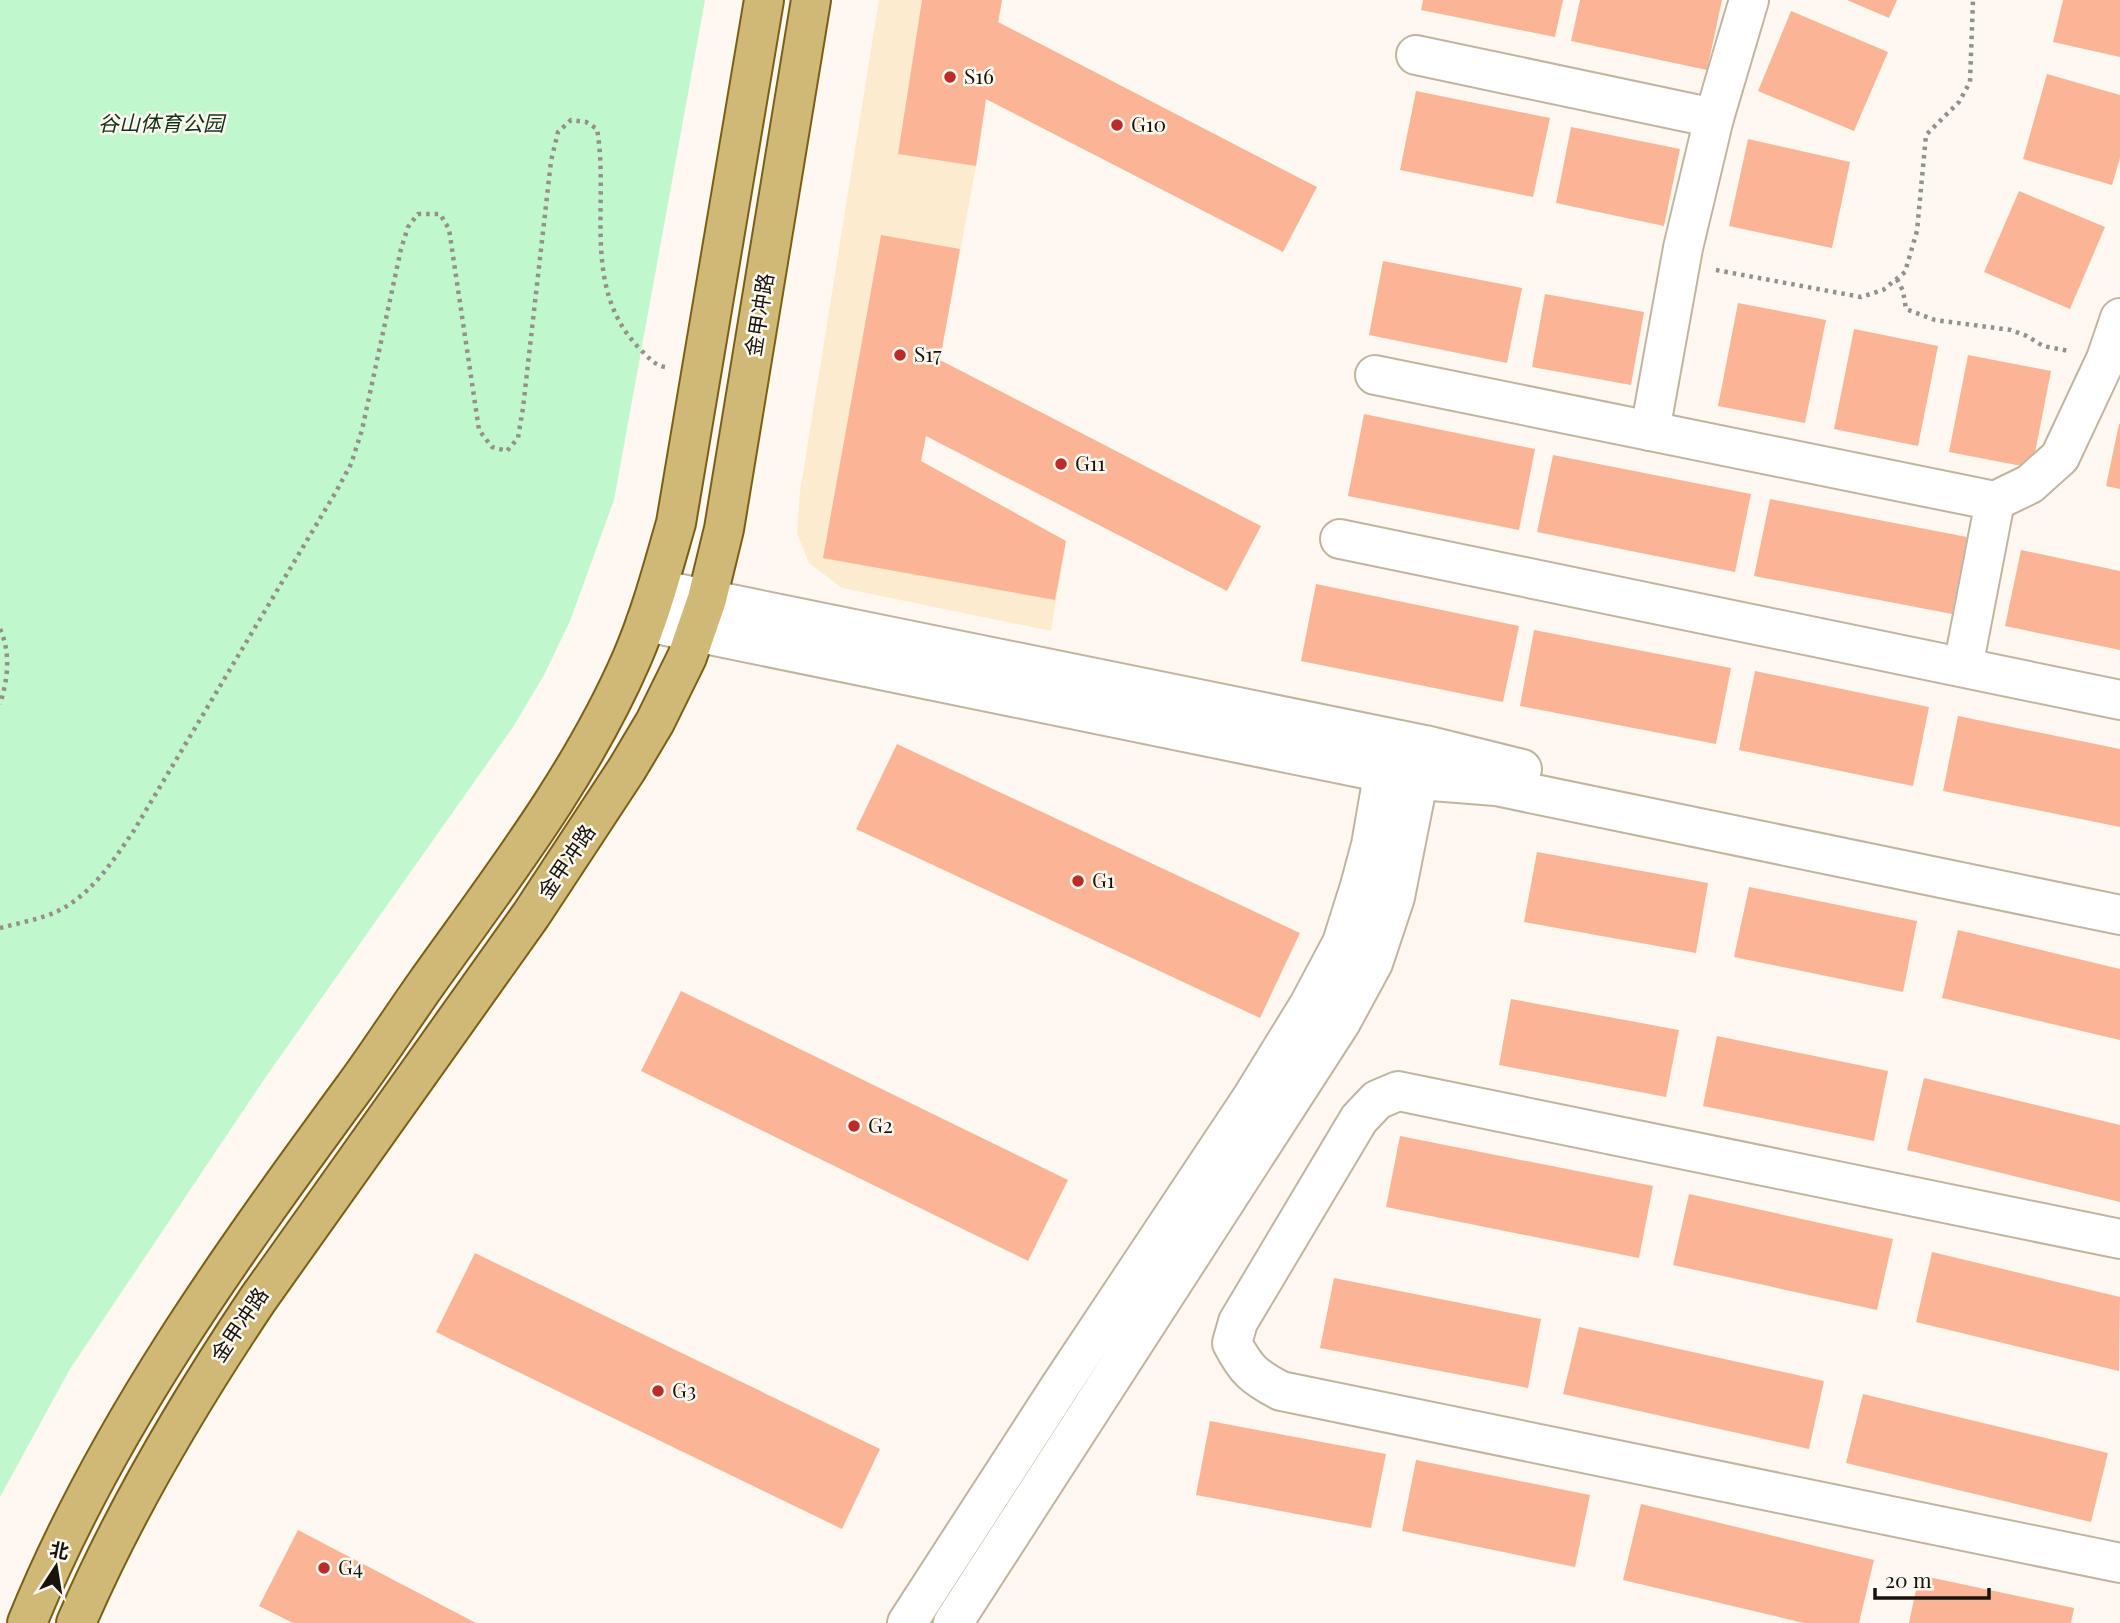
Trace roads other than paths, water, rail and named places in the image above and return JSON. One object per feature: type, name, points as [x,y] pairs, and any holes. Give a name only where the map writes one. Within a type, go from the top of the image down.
[{"type":"main road","name":"金甲冲路","points":[[27,1623],[50,1569],[115,1442],[159,1371],[305,1152],[358,1083],[517,855],[585,752],[632,657],[651,606],[676,523],[764,0]]},
{"type":"main road","name":"金甲冲路","points":[[76,1623],[153,1466],[208,1373],[257,1299],[580,844],[655,722],[687,656],[724,529],[811,0]]},
{"type":"street","points":[[1650,431],[1681,263],[1714,118],[1749,0]]},
{"type":"street","points":[[1416,55],[1714,118]]},
{"type":"street","points":[[1375,375],[1995,501],[2030,484],[2060,457],[2113,360],[2120,318]]},
{"type":"street","points":[[1963,667],[1995,501]]},
{"type":"street","points":[[1340,539],[2120,700]]},
{"type":"street","points":[[651,606],[1404,759],[1496,786],[2120,915]]},
{"type":"street","points":[[1404,759],[1497,764],[2120,893]]},
{"type":"street","points":[[907,1623],[1253,1096],[1309,1005],[1342,943],[1371,845],[1404,759]]},
{"type":"street","points":[[953,1623],[1341,1022],[1373,963],[1395,897],[1404,759]]},
{"type":"street","points":[[2120,1239],[1398,1091],[1377,1100],[1359,1119],[1238,1322],[1233,1343],[1245,1367],[1258,1379],[1281,1391],[2120,1563]]},
{"type":"place","name":"S16","points":[[950,77]]},
{"type":"place","name":"G10","points":[[1117,125]]},
{"type":"place","name":"S17","points":[[900,355]]},
{"type":"place","name":"G11","points":[[1061,464]]},
{"type":"place","name":"G1","points":[[1078,881]]},
{"type":"place","name":"G2","points":[[854,1126]]},
{"type":"place","name":"G3","points":[[658,1391]]},
{"type":"place","name":"G4","points":[[324,1568]]},
{"type":"park label","name":"谷山体育公园","points":[[161,124]]}]
